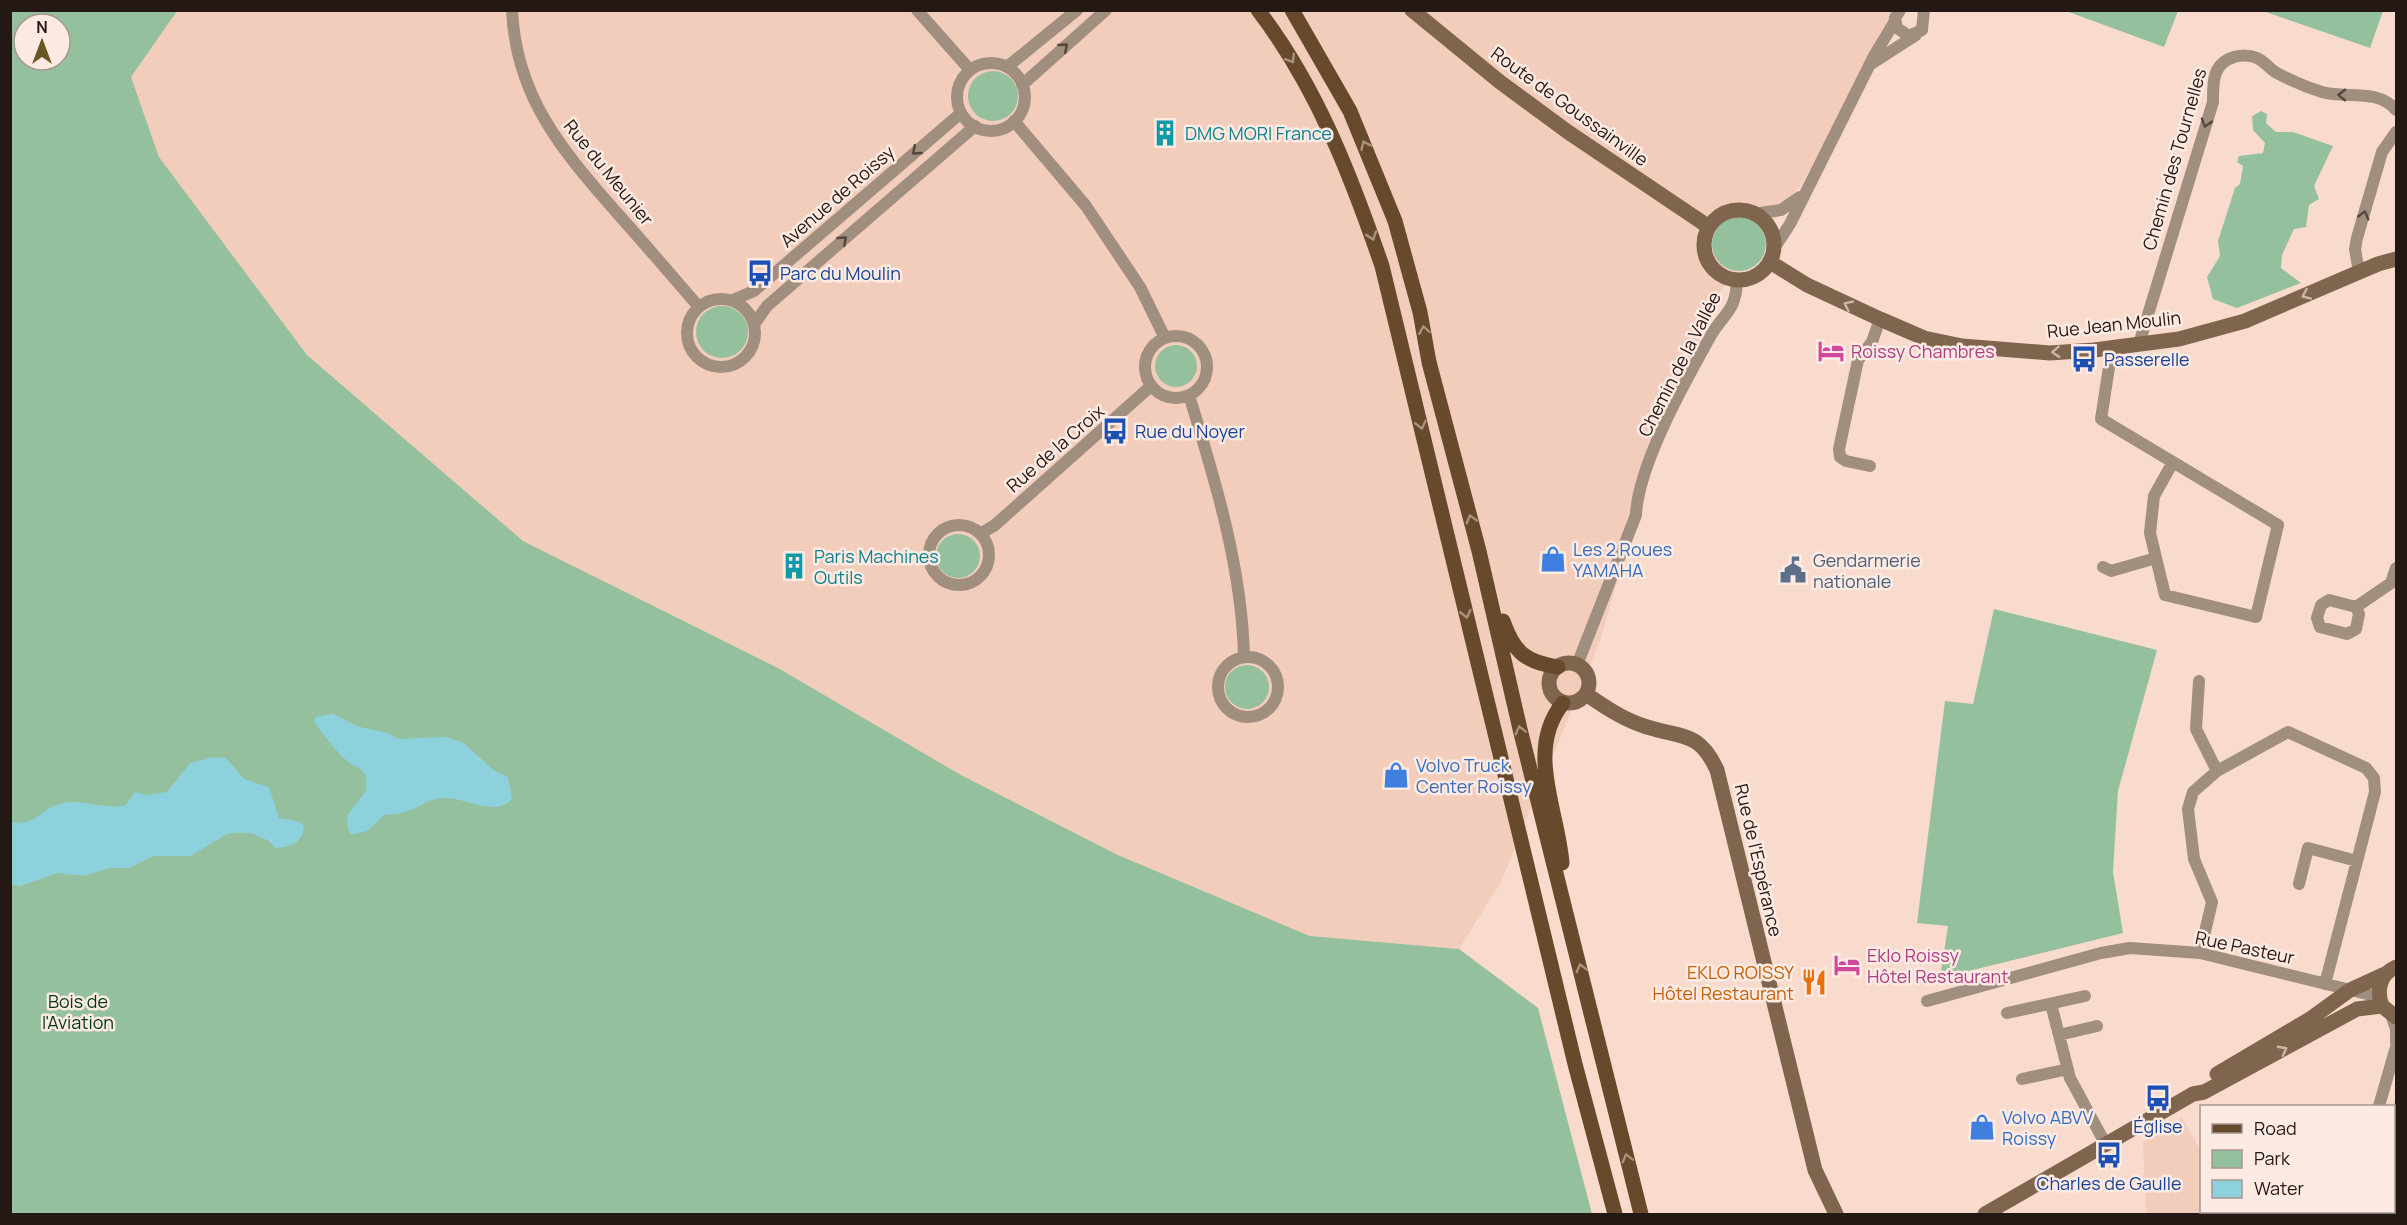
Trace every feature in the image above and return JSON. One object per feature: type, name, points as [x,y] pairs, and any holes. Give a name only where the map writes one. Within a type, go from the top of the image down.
[{"type":"main road","points":[[1292,10],[1350,111],[1395,220],[1479,551],[1520,729],[1567,908],[1641,1215]]},
{"type":"main road","points":[[1263,16],[1330,129],[1357,194],[1382,266],[1572,1053],[1615,1215]]},
{"type":"main road","points":[[1479,551],[1509,637],[1523,657],[1542,664],[1558,666]]},
{"type":"main road","points":[[1563,703],[1545,735],[1543,757],[1561,843],[1567,908]]},
{"type":"street","name":"Rue du Meunier","points":[[512,10],[513,38],[523,77],[553,135],[574,164],[699,307]]},
{"type":"street","points":[[917,10],[970,70]]},
{"type":"street","points":[[1007,67],[1077,10]]},
{"type":"street","points":[[1022,85],[1106,10]]},
{"type":"street","points":[[1254,10],[1263,16]]},
{"type":"street","name":"Route de Goussainville","points":[[1412,10],[1500,82],[1568,132],[1709,227]]},
{"type":"street","points":[[1870,65],[1916,35],[1924,26],[1922,12]]},
{"type":"street","points":[[1897,16],[1900,32],[1909,36],[1916,35]]},
{"type":"street","points":[[1771,256],[1769,227],[1753,214],[1739,210],[1727,212],[1716,218],[1704,238],[1708,262],[1715,271],[1737,280],[1756,275],[1771,256],[1790,224],[1803,194],[1897,16]]},
{"type":"street","name":"Chemin des Tournelles","points":[[2139,344],[2212,102],[2213,81],[2221,64],[2239,56],[2254,57],[2273,71],[2310,88],[2334,95],[2369,95],[2393,105],[2397,110]]},
{"type":"street","points":[[988,63],[1007,67],[1013,71],[1022,85],[1023,104],[1014,122],[995,130],[975,126],[961,113],[957,94],[963,77],[970,70],[988,63]]},
{"type":"street","name":"Avenue de Roissy","points":[[733,300],[754,291],[961,113]]},
{"type":"street","points":[[1014,122],[1086,206],[1140,287],[1165,338]]},
{"type":"street","name":"Avenue de Roissy","points":[[755,323],[767,306],[975,126]]},
{"type":"street","points":[[2359,272],[2355,249],[2357,238],[2382,152],[2397,132]]},
{"type":"street","points":[[1753,214],[1781,210],[1803,194]]},
{"type":"street","name":"Rue Jean Moulin","points":[[1771,256],[1784,273],[1880,320],[1924,338],[1962,346],[2050,353],[2179,339],[2245,321],[2359,272],[2397,259]]},
{"type":"street","name":"Chemin de la Vallée","points":[[1577,665],[1636,515],[1636,496],[1661,434],[1712,334],[1730,310],[1737,280]]},
{"type":"street","points":[[721,298],[733,300],[743,306],[755,323],[756,335],[748,356],[728,367],[707,365],[698,359],[687,341],[688,322],[699,307],[721,298]]},
{"type":"street","points":[[1870,466],[1846,461],[1840,457],[1839,449],[1858,360],[1872,342],[1880,320]]},
{"type":"street","points":[[1174,336],[1192,341],[1205,355],[1207,364],[1203,382],[1189,395],[1168,397],[1151,386],[1147,377],[1146,358],[1157,342],[1165,338],[1174,336]]},
{"type":"street","points":[[2112,348],[2101,419],[2173,462],[2278,525],[2256,617],[2165,596],[2150,533],[2154,496],[2173,462]]},
{"type":"street","name":"Rue de la Croix","points":[[980,534],[995,525],[1151,386]]},
{"type":"street","points":[[1189,395],[1226,527],[1244,627],[1244,657]]},
{"type":"street","points":[[964,526],[980,534],[989,551],[989,561],[980,577],[965,585],[957,585],[936,575],[929,553],[937,534],[945,529],[964,526]]},
{"type":"street","points":[[2103,567],[2110,571],[2156,558]]},
{"type":"street","points":[[2356,607],[2391,584],[2397,568]]},
{"type":"street","points":[[1244,657],[1263,661],[1271,667],[1278,685],[1273,704],[1267,711],[1248,717],[1230,711],[1219,695],[1218,685],[1226,666],[1244,657]]},
{"type":"street","points":[[1571,663],[1577,665],[1583,669],[1589,681],[1586,694],[1576,702],[1563,703],[1550,689],[1550,676],[1558,666],[1571,663]]},
{"type":"street","points":[[2199,681],[2196,729],[2217,771]]},
{"type":"street","name":"Rue de l'Espérance","points":[[1586,694],[1610,711],[1647,727],[1696,740],[1710,753],[1717,770],[1815,1170],[1836,1215]]},
{"type":"street","points":[[2200,953],[2212,902],[2194,859],[2188,809],[2193,792],[2217,771],[2288,732],[2366,768],[2374,778],[2375,792],[2325,984]]},
{"type":"street","points":[[2299,884],[2308,848],[2357,861]]},
{"type":"street","name":"Rue Pasteur","points":[[1927,1001],[2111,951],[2130,948],[2200,953],[2350,990],[2387,1009]]},
{"type":"street","points":[[2193,1094],[2200,1085],[2310,1019],[2350,990],[2392,970]]},
{"type":"street","points":[[2392,970],[2379,988],[2396,1029],[2397,1042]]},
{"type":"street","points":[[2007,1013],[2085,996]]},
{"type":"street","points":[[2051,1004],[2068,1069],[2106,1145]]},
{"type":"street","points":[[1985,1215],[2193,1094],[2204,1092],[2356,1009],[2387,1009]]},
{"type":"street","points":[[2059,1035],[2097,1026]]},
{"type":"street","points":[[2380,1105],[2397,1047]]},
{"type":"street","points":[[2022,1079],[2068,1069]]},
{"type":"shaded area","points":[[177,10],[1898,11],[1801,185],[1717,296],[1659,437],[1600,641],[1501,882],[1459,949],[1310,936],[1127,859],[961,775],[778,668],[523,541],[307,355],[159,157],[131,77]]},
{"type":"shaded area","points":[[2182,1117],[2200,1149],[2200,1213],[2259,1214],[2146,1214],[2143,1142]]},
{"type":"green space","name":"Bois de l'Aviation","points":[[10,11],[177,11],[131,77],[159,157],[307,355],[523,541],[778,668],[961,775],[1118,855],[1310,936],[1459,949],[1538,1008],[1592,1214],[11,1214]]},
{"type":"green space","points":[[2066,11],[2178,11],[2164,47]]},
{"type":"green space","points":[[2263,11],[2383,11],[2370,48]]},
{"type":"green space","points":[[988,71],[998,71],[1011,78],[1018,91],[1018,101],[1011,114],[998,121],[988,121],[979,117],[972,110],[968,101],[968,91],[972,82],[979,75]]},
{"type":"green space","points":[[2261,111],[2267,114],[2266,123],[2276,132],[2293,132],[2333,146],[2314,186],[2319,199],[2309,205],[2306,227],[2294,229],[2282,255],[2281,268],[2301,283],[2237,308],[2213,299],[2207,277],[2220,256],[2218,241],[2235,188],[2240,184],[2243,166],[2237,162],[2239,156],[2263,153],[2265,143],[2253,130],[2252,116]]},
{"type":"green space","points":[[1739,217],[1749,219],[1758,225],[1764,234],[1766,244],[1764,254],[1758,263],[1749,269],[1739,271],[1729,269],[1720,263],[1714,254],[1712,244],[1714,234],[1720,225],[1729,219]]},
{"type":"green space","points":[[722,306],[732,308],[740,314],[746,322],[748,332],[746,342],[740,350],[732,356],[722,358],[712,356],[704,350],[698,342],[696,332],[698,322],[704,314],[712,308]]},
{"type":"green space","points":[[1176,345],[1191,351],[1197,366],[1191,381],[1176,387],[1161,381],[1155,366],[1161,351]]},
{"type":"green space","points":[[958,534],[973,541],[980,556],[973,571],[958,578],[943,571],[936,556],[943,541]]},
{"type":"green space","points":[[1994,609],[2157,650],[2118,791],[2113,872],[2123,933],[1940,978],[1948,926],[1917,923],[1945,701],[1973,704]]},
{"type":"green space","points":[[1247,665],[1262,672],[1269,687],[1262,702],[1247,709],[1232,702],[1225,687],[1232,672]]},
{"type":"green space","points":[[2396,1095],[2396,1151],[2395,1148]]},
{"type":"water","points":[[333,714],[360,727],[388,733],[398,739],[446,737],[462,742],[495,771],[508,777],[512,799],[505,804],[489,807],[454,799],[436,799],[408,811],[384,815],[367,831],[351,835],[348,828],[348,816],[363,796],[366,781],[363,771],[341,755],[314,721],[316,717]]},
{"type":"water","points":[[213,757],[226,758],[244,779],[269,787],[279,818],[301,822],[304,828],[300,838],[285,847],[275,848],[269,841],[251,833],[229,833],[190,856],[153,856],[129,868],[109,868],[84,876],[58,873],[20,886],[11,884],[11,822],[26,822],[50,808],[66,803],[117,806],[126,805],[135,792],[145,795],[167,792],[190,763]]},
{"type":"place","name":"DMG MORI France","points":[[1165,133]]},
{"type":"place","name":"Parc du Moulin","points":[[760,273]]},
{"type":"place","name":"Roissy Chambres","points":[[1831,351]]},
{"type":"place","name":"Passerelle","points":[[2084,359]]},
{"type":"place","name":"Rue du Noyer","points":[[1115,431]]},
{"type":"place","name":"Les 2 Roues YAMAHA","points":[[1553,559]]},
{"type":"place","name":"Paris Machines Outils","points":[[794,566]]},
{"type":"place","name":"Gendarmerie nationale","points":[[1793,570]]},
{"type":"place","name":"Volvo Truck Center Roissy","points":[[1396,775]]},
{"type":"place","name":"Eklo Roissy Hôtel Restaurant","points":[[1847,965]]},
{"type":"place","name":"EKLO ROISSY Hôtel Restaurant","points":[[1814,982]]},
{"type":"place","name":"Église","points":[[2158,1098]]},
{"type":"place","name":"Volvo ABVV Roissy","points":[[1982,1127]]},
{"type":"place","name":"Charles de Gaulle","points":[[2109,1155]]}]
